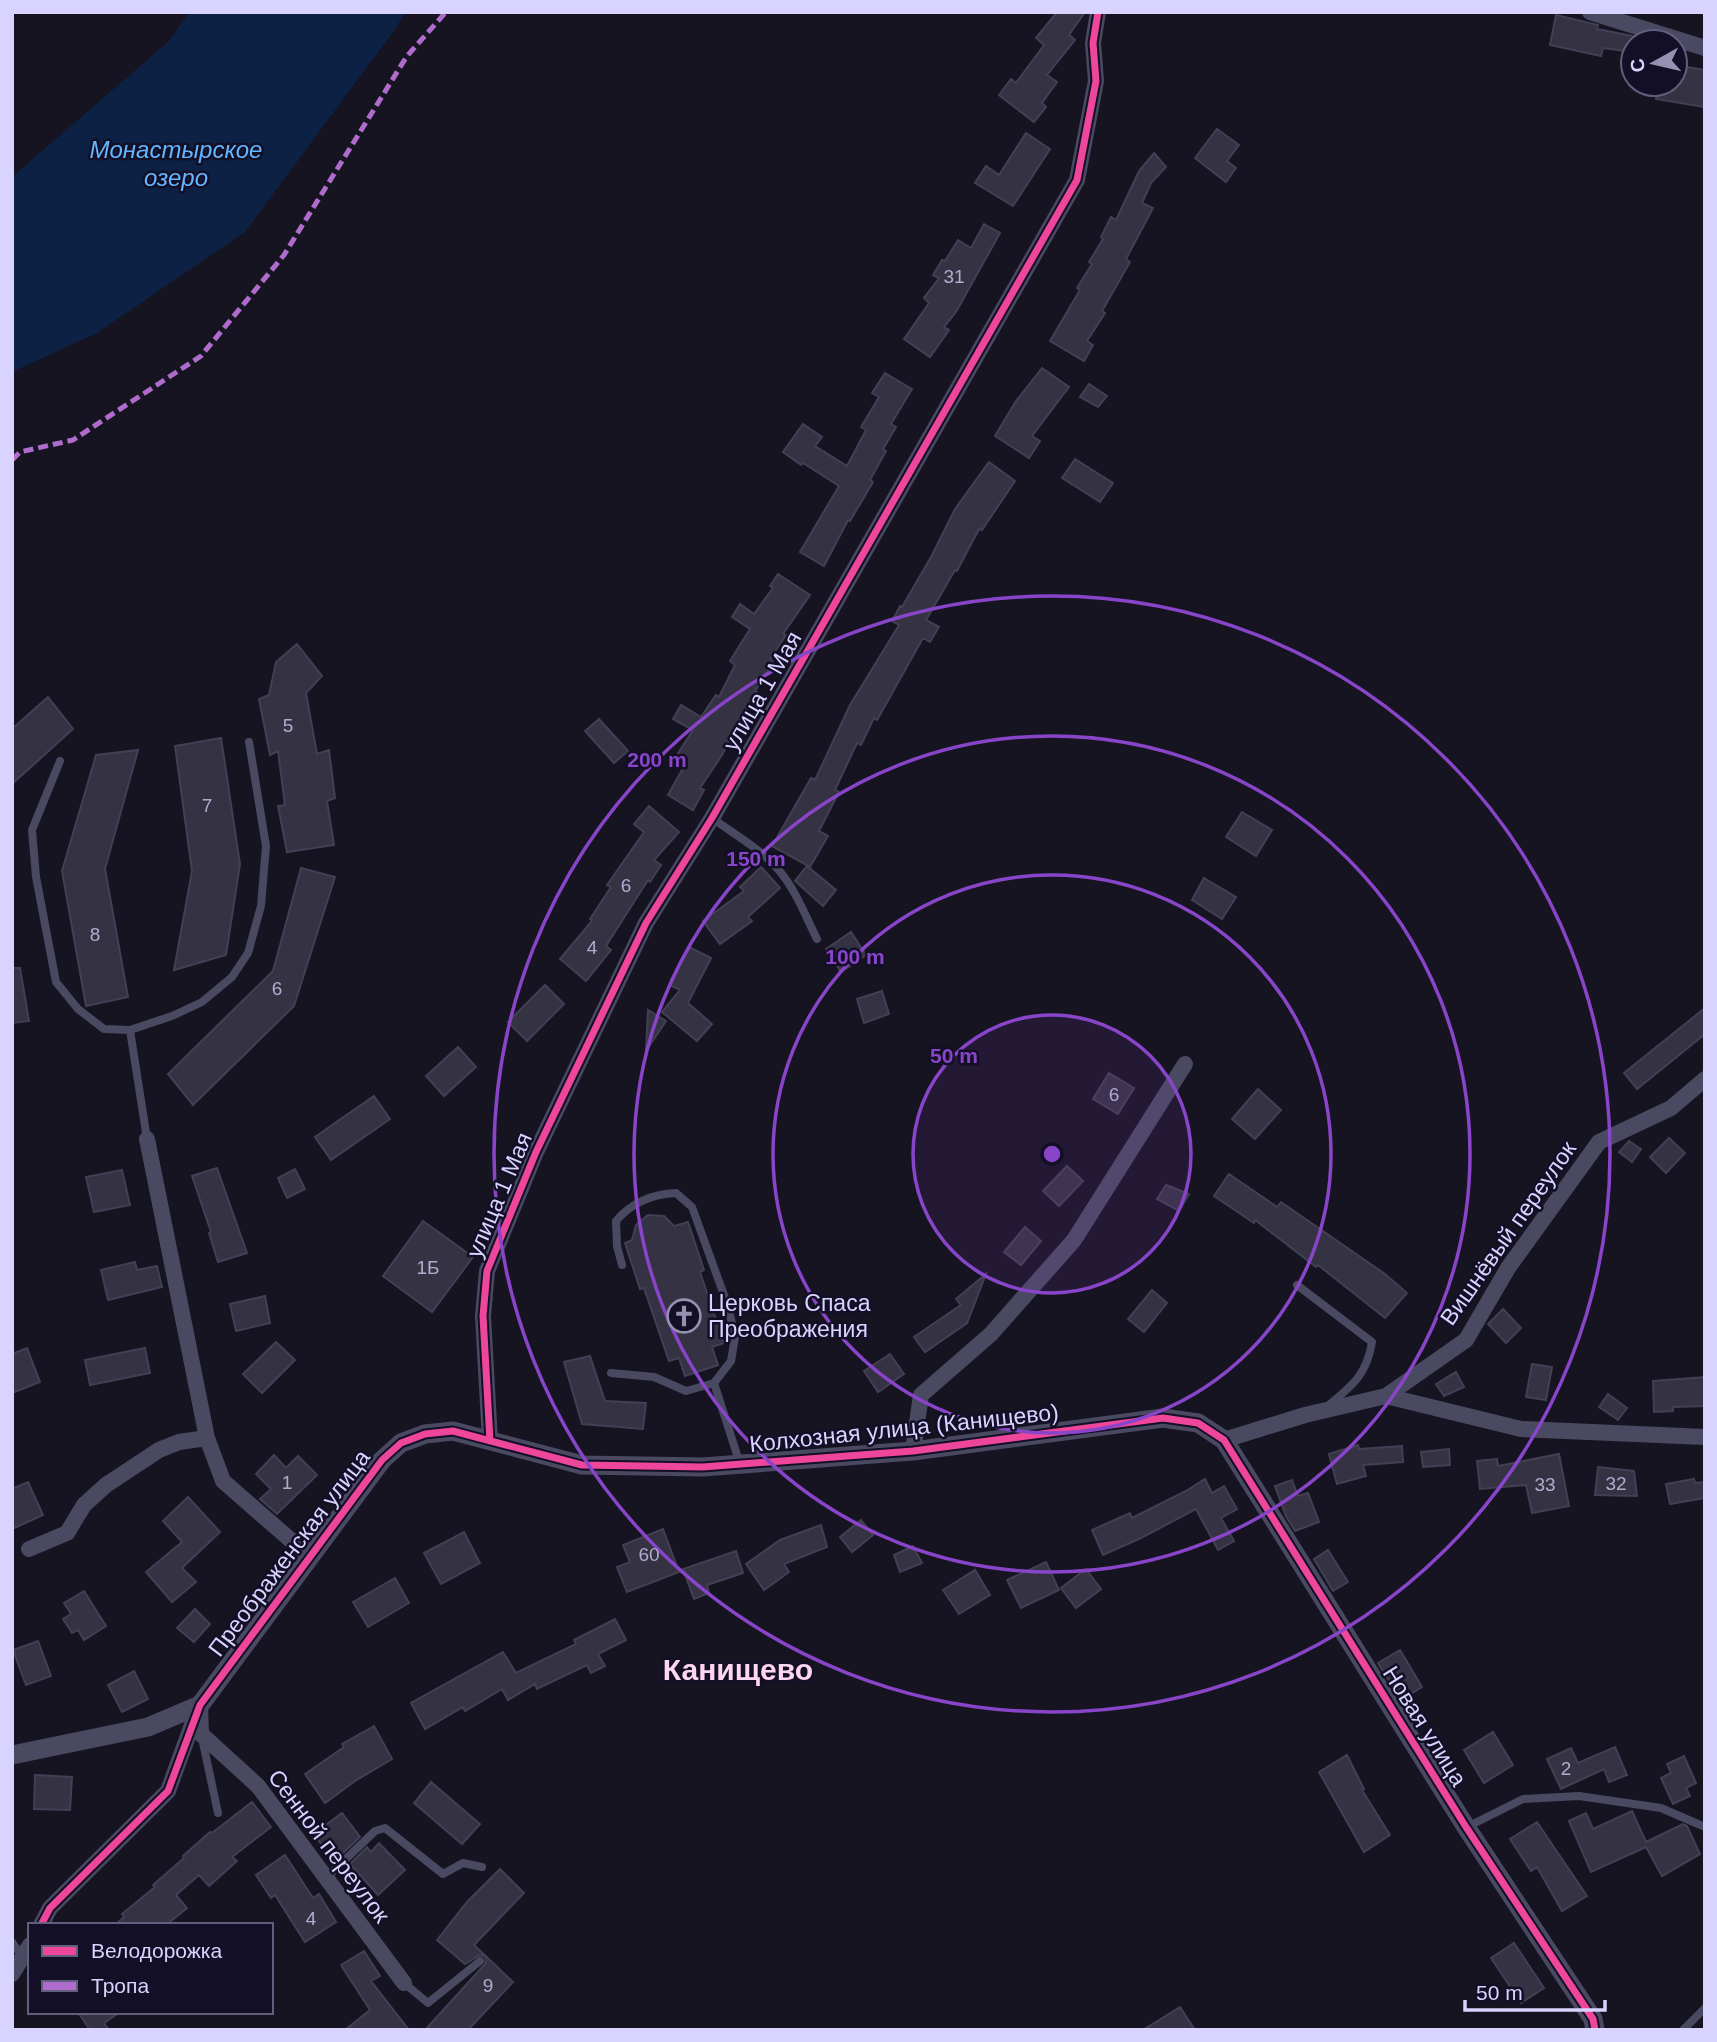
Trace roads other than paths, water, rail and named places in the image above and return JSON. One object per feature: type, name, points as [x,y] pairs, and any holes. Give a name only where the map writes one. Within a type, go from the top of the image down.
[{"type":"street","name":"улица 1 Мая","points":[[490,1441],[483,1317],[487,1271],[536,1152],[646,923],[712,818],[1077,180],[1096,81],[1093,43],[1098,12]]},
{"type":"street","points":[[1590,12],[1705,48]]},
{"type":"street","points":[[913,1451],[921,1395],[991,1334],[1073,1240],[1185,1064]]},
{"type":"street","name":"Вишнёвый переулок","points":[[1386,1396],[1466,1340],[1508,1268],[1599,1142],[1671,1108],[1705,1079]]},
{"type":"street","name":"Преображенская улица","points":[[147,1139],[207,1438],[223,1481],[309,1556]]},
{"type":"street","points":[[1224,1440],[1322,1411],[1386,1396],[1521,1429],[1705,1437]]},
{"type":"street","name":"Колхозная улица (Канищево)","points":[[582,1465],[703,1467],[913,1451],[1163,1418],[1198,1423],[1224,1440]]},
{"type":"street","name":"Преображенская улица","points":[[200,1705],[309,1556],[382,1461],[401,1443],[425,1434],[453,1431],[582,1465]]},
{"type":"street","points":[[29,1549],[67,1533],[84,1505],[106,1485],[159,1450],[179,1442],[207,1438]]},
{"type":"street","name":"Новая улица","points":[[1224,1440],[1466,1827],[1593,2019],[1595,2030]]},
{"type":"street","points":[[200,1705],[201,1734]]},
{"type":"street","points":[[12,1755],[148,1727],[200,1705]]},
{"type":"street","points":[[42,1923],[50,1908],[168,1791],[200,1705]]},
{"type":"street","name":"Сенной переулок","points":[[201,1734],[258,1786],[404,1983]]},
{"type":"street","points":[[12,1974],[26,1951]]},
{"type":"lane","points":[[60,761],[32,830],[36,877],[56,982],[78,1009],[104,1029],[130,1030],[172,1016],[202,1002],[232,977],[248,953],[261,906],[266,846],[249,741]]},
{"type":"lane","points":[[712,818],[756,849],[777,869],[796,896],[817,939]]},
{"type":"lane","points":[[130,1030],[147,1139]]},
{"type":"lane","points":[[611,1373],[654,1377],[686,1391],[714,1383],[731,1361],[734,1337],[728,1306],[692,1207],[676,1193],[656,1194],[626,1209],[616,1221],[617,1246],[622,1265]]},
{"type":"lane","points":[[1297,1285],[1372,1342],[1368,1363],[1352,1387],[1322,1411]]},
{"type":"lane","points":[[714,1383],[740,1464]]},
{"type":"lane","points":[[201,1734],[218,1813]]},
{"type":"lane","points":[[1466,1827],[1523,1798],[1578,1796],[1661,1808],[1705,1827]]},
{"type":"lane","points":[[326,1878],[375,1831],[385,1828],[443,1874],[463,1863],[482,1867]]},
{"type":"lane","points":[[12,1942],[26,1951]]},
{"type":"lane","points":[[404,1983],[428,2003],[480,1961]]},
{"type":"lane","points":[[1684,2030],[1705,2008]]},
{"type":"water","name":"Монастырское озеро","points":[[190,12],[405,12],[396,28],[245,232],[97,333],[12,372],[12,177],[169,41]]},
{"type":"place","name":"Церковь Спаса Преображения","points":[[684,1316]]},
{"type":"district","name":"Канищево","points":[[738,1669]]}]
